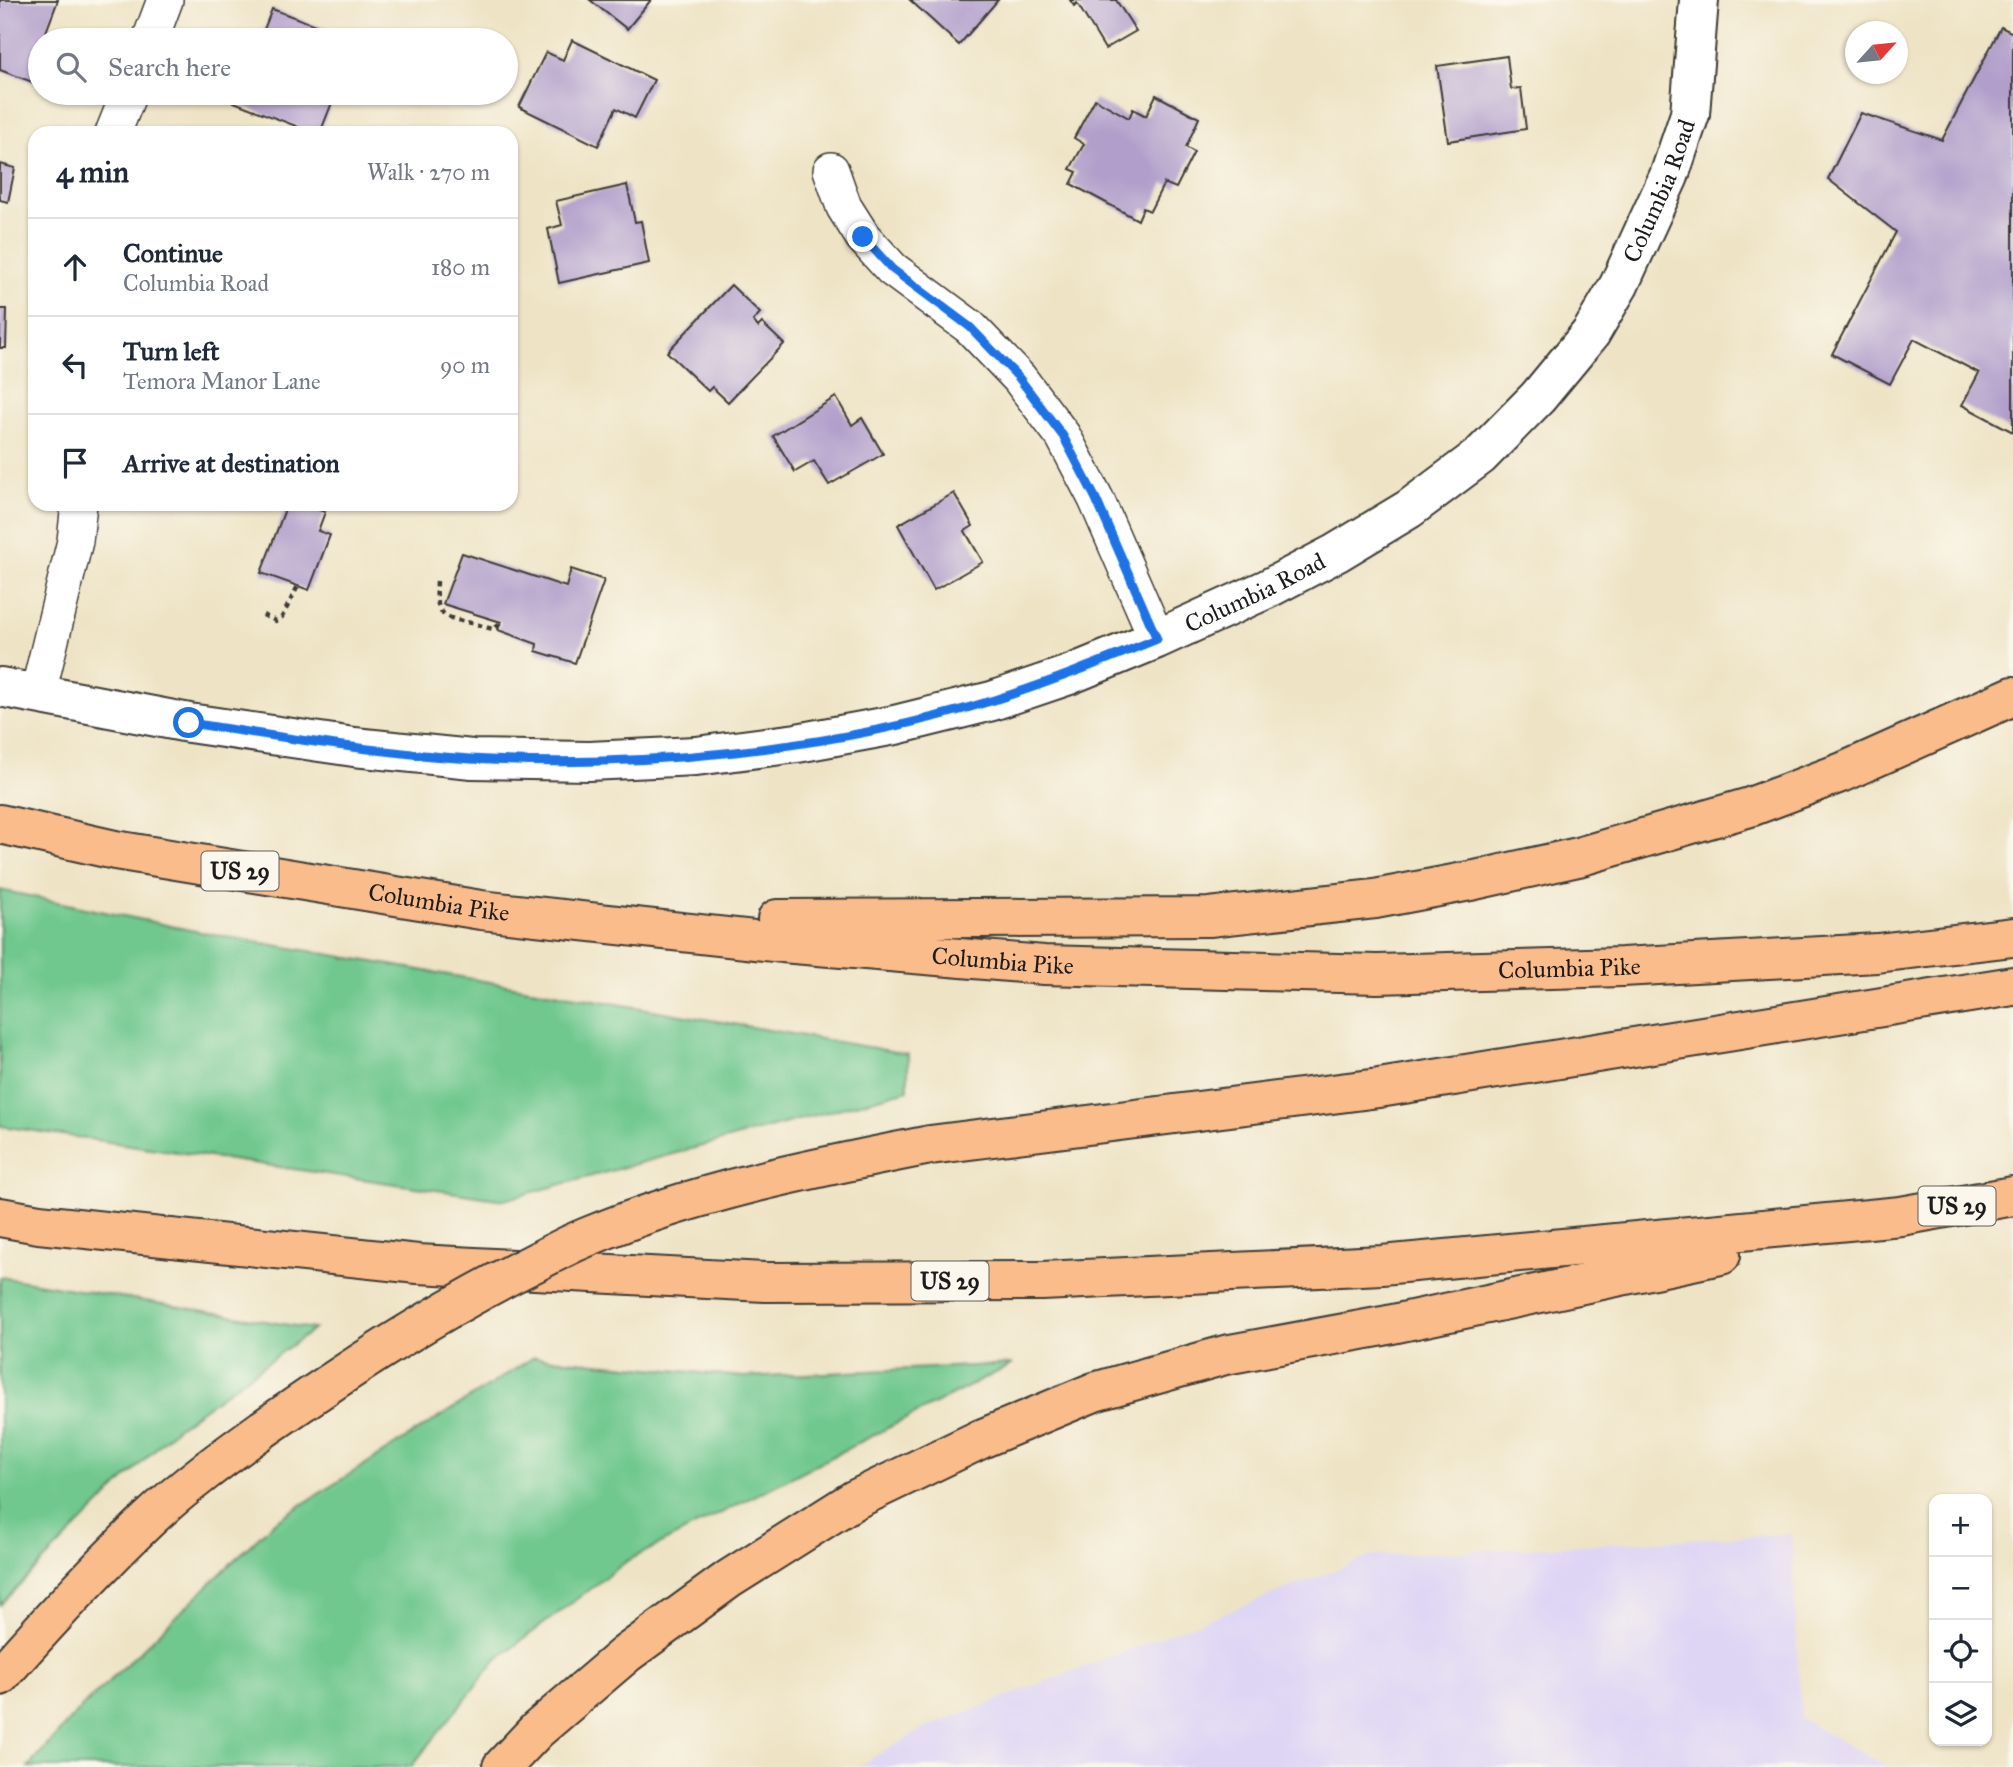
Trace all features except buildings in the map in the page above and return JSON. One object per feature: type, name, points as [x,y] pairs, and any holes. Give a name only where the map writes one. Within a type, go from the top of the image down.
[{"type":"highway","points":[[481,910],[799,920],[1044,920],[1209,917],[1375,899],[1578,857],[1749,807],[1843,772],[2013,695]]},
{"type":"highway","name":"Columbia Pike","points":[[0,824],[114,850],[481,910],[782,943],[1044,965],[1377,974],[1622,967],[1850,955],[2013,937]]},
{"type":"highway","points":[[0,1676],[64,1603],[150,1518],[209,1468],[263,1429],[353,1366],[477,1291],[586,1237],[663,1209],[805,1170],[930,1145],[1379,1088],[2013,986]]},
{"type":"highway","name":"US 29","points":[[0,1217],[418,1264],[765,1282],[1042,1281],[1382,1265],[1901,1216],[2013,1196]]},
{"type":"highway","points":[[502,1767],[537,1730],[626,1654],[729,1579],[854,1500],[981,1439],[1094,1392],[1225,1354],[1383,1326],[1901,1216]]},
{"type":"street","points":[[154,28],[166,0]]},
{"type":"street","name":"Columbia Road","points":[[0,687],[189,723],[393,751],[472,759],[589,761],[682,756],[797,743],[895,725],[992,701],[1069,675],[1157,639],[1336,554],[1409,509],[1480,456],[1538,397],[1591,333],[1619,285],[1669,176],[1690,114],[1699,0]]},
{"type":"street","points":[[116,126],[124,105]]},
{"type":"street","points":[[831,170],[844,206],[863,237],[892,269],[970,327],[1019,378],[1063,436],[1096,499],[1157,639]]},
{"type":"street","points":[[38,693],[75,541],[78,511]]},
{"type":"path","points":[[437,581],[438,606],[445,616],[491,629],[501,622]]},
{"type":"path","points":[[263,615],[276,621],[282,618],[298,586]]},
{"type":"shaded area","points":[[1791,1534],[1801,1719],[1887,1767],[857,1767],[922,1729],[1372,1556]]},
{"type":"green space","points":[[0,890],[205,933],[908,1054],[908,1090],[504,1200],[0,1126]]},
{"type":"green space","points":[[0,1277],[314,1329],[175,1429],[0,1605]]},
{"type":"green space","points":[[534,1357],[744,1377],[1013,1364],[627,1561],[497,1659],[411,1767],[28,1767],[78,1711],[273,1523]]},
{"type":"route","points":[[189,723],[354,747],[472,759],[589,761],[696,756],[797,743],[895,725],[992,701],[1069,675],[1157,639],[1096,499],[1063,436],[1019,378],[970,327],[892,269],[863,237]]}]
